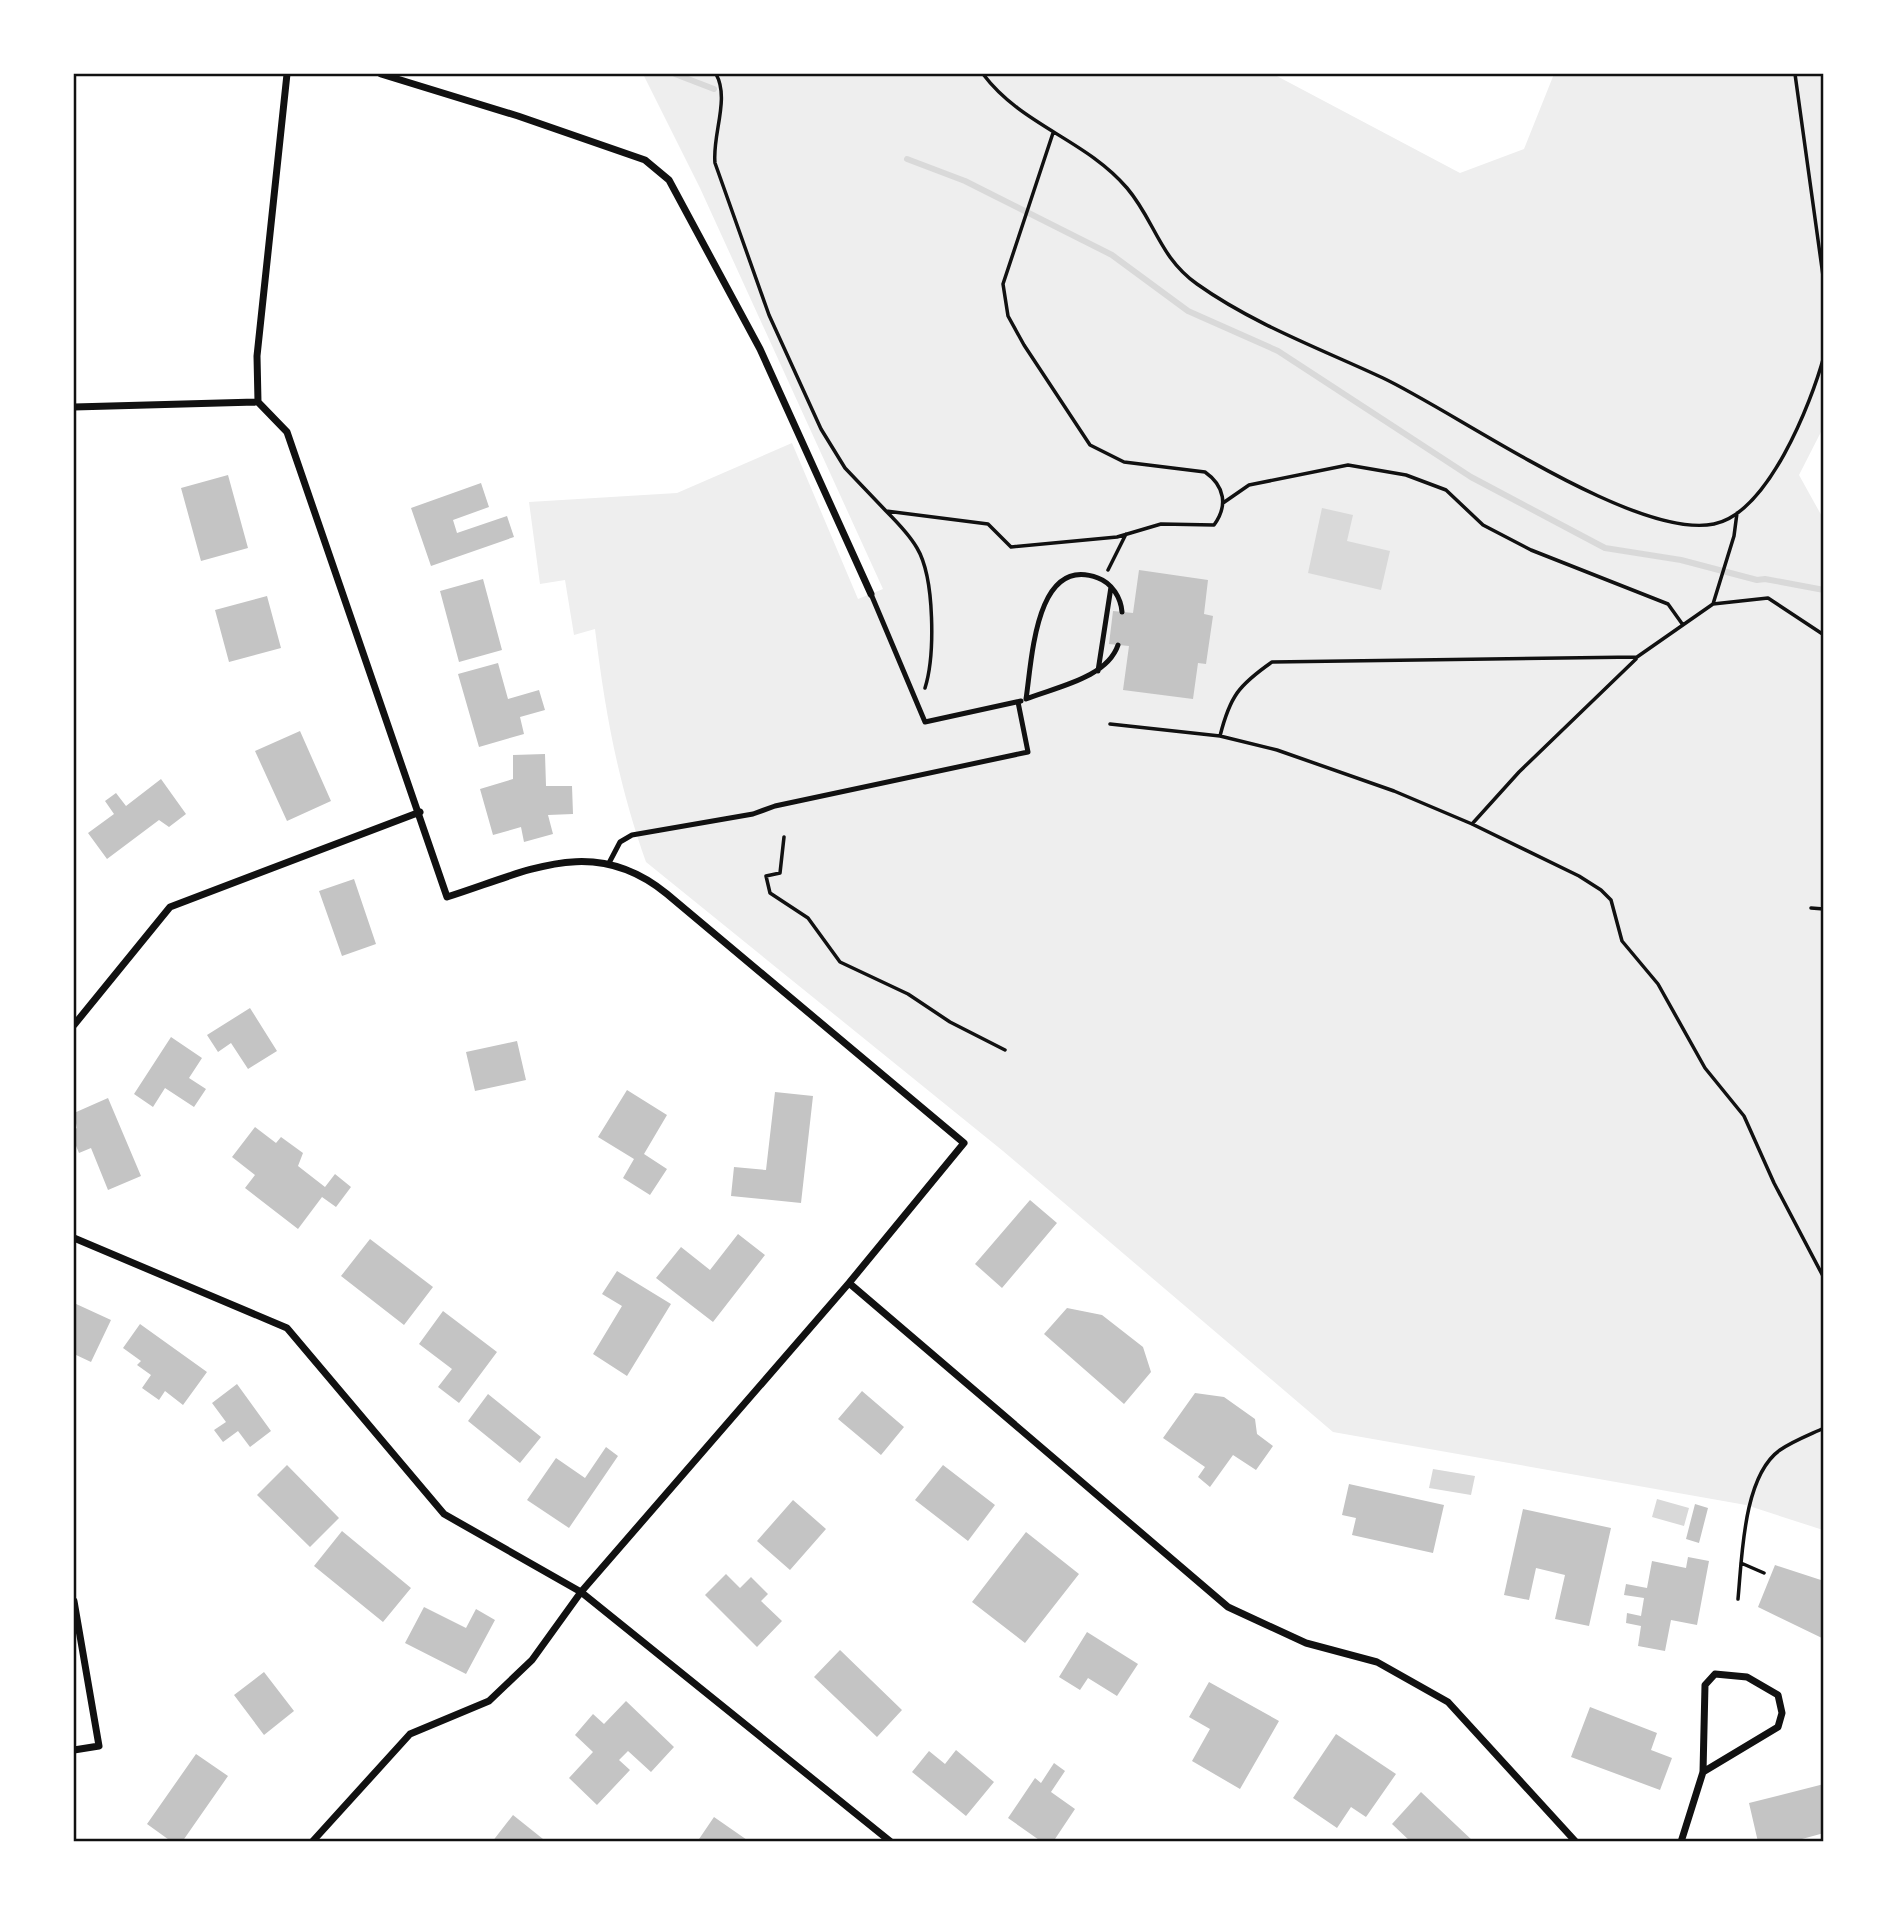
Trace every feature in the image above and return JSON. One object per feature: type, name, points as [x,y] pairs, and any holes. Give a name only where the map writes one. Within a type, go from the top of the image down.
[{"type":"street","points":[[287,74],[257,356],[258,402],[287,432],[447,897],[562,861],[609,863],[631,870],[655,884],[964,1143],[849,1283],[581,1591],[532,1660],[489,1701],[410,1734],[312,1842]]},
{"type":"street","points":[[381,74],[518,116],[645,160],[669,180],[760,349],[871,594]]},
{"type":"street","points":[[74,408],[258,402]]},
{"type":"street","points":[[74,1025],[170,906],[420,813]]},
{"type":"street","points":[[74,1238],[287,1328],[444,1514],[581,1591],[891,1842]]},
{"type":"street","points":[[849,1283],[1228,1607],[1306,1643],[1377,1662],[1448,1702],[1576,1842]]},
{"type":"street","points":[[74,1601],[99,1746],[74,1750]]},
{"type":"street","points":[[1681,1842],[1703,1772],[1705,1685],[1715,1674],[1747,1678],[1779,1696],[1782,1713],[1778,1727],[1703,1772]]},
{"type":"lane","points":[[1026,699],[1044,601],[1056,585],[1072,577],[1095,577],[1103,580],[1119,598],[1122,612]]},
{"type":"lane","points":[[1098,671],[1111,587]]},
{"type":"lane","points":[[871,594],[925,722],[1018,702],[1098,671],[1110,662],[1118,645]]},
{"type":"lane","points":[[609,863],[620,842],[632,835],[753,814],[775,806],[1028,752],[1018,702]]},
{"type":"path","points":[[716,74],[722,85],[713,146],[715,163],[769,315],[821,429],[845,468],[886,510],[918,550],[927,580],[929,673],[925,688],[913,692]]},
{"type":"path","points":[[983,74],[994,89],[1026,117],[1094,156],[1128,188],[1170,260],[1190,279],[1219,298],[1340,360],[1383,378],[1608,501],[1688,525],[1714,524],[1737,513],[1760,493],[1779,460],[1804,413],[1824,356]]},
{"type":"path","points":[[1795,74],[1824,283]]},
{"type":"path","points":[[886,510],[988,524],[1012,547],[1126,534],[1161,524],[1214,525],[1222,514],[1223,503],[1215,479],[1205,472],[1124,462],[1090,445],[1076,427],[1008,316],[1003,284],[1053,132]]},
{"type":"path","points":[[1223,503],[1249,485],[1348,465],[1406,475],[1446,490],[1483,525],[1531,550],[1668,604],[1683,625]]},
{"type":"path","points":[[1713,604],[1737,513]]},
{"type":"path","points":[[1103,580],[1126,534]]},
{"type":"path","points":[[1472,824],[1519,772],[1637,657],[1713,604],[1768,598],[1824,635]]},
{"type":"path","points":[[1220,736],[1225,715],[1243,681],[1272,662],[1637,657]]},
{"type":"path","points":[[1110,724],[1220,736],[1277,750],[1472,824],[1579,876],[1611,901],[1622,941],[1658,984],[1705,1068],[1744,1116],[1774,1183],[1824,1278]]},
{"type":"path","points":[[784,837],[780,873],[766,876],[770,893],[808,918],[841,961],[908,994],[950,1022],[1005,1050]]},
{"type":"path","points":[[1811,908],[1824,909]]},
{"type":"path","points":[[1738,1599],[1744,1531],[1755,1489],[1769,1461],[1779,1451],[1824,1428]]},
{"type":"path","points":[[1741,1563],[1764,1573]]},
{"type":"shaded area","points":[[643,74],[1273,74],[1460,173],[1524,149],[1554,74],[1823,74],[1823,428],[1799,475],[1824,520],[1823,1530],[1746,1505],[1333,1432],[1003,1151],[646,862],[614,747],[595,629],[574,635],[565,580],[540,584],[529,502],[677,493],[792,443],[858,599],[883,589],[700,188]]},
{"type":"shaded area","points":[[1322,508],[1353,515],[1347,541],[1390,551],[1381,590],[1308,573]]},
{"type":"shaded area","points":[[1433,1469],[1475,1476],[1471,1495],[1429,1488]]},
{"type":"shaded area","points":[[1657,1499],[1689,1508],[1684,1526],[1652,1517]]},
{"type":"building","points":[[228,475],[248,548],[201,561],[181,488]]},
{"type":"building","points":[[481,483],[489,507],[453,520],[457,533],[507,516],[514,537],[431,566],[411,508]]},
{"type":"building","points":[[1139,570],[1208,580],[1204,614],[1213,616],[1206,664],[1198,663],[1193,699],[1123,690],[1129,646],[1109,644],[1113,611],[1133,613]]},
{"type":"building","points":[[483,579],[502,650],[459,662],[440,591]]},
{"type":"building","points":[[267,596],[281,648],[229,662],[215,610]]},
{"type":"building","points":[[498,663],[508,699],[539,690],[545,710],[520,717],[524,734],[479,747],[458,674]]},
{"type":"building","points":[[300,731],[331,801],[287,821],[255,751]]},
{"type":"building","points":[[545,754],[546,786],[572,786],[573,814],[548,815],[553,834],[524,842],[521,827],[493,835],[480,789],[513,779],[513,755]]},
{"type":"building","points":[[161,779],[186,814],[169,827],[159,820],[107,859],[88,833],[114,814],[105,801],[116,793],[126,806]]},
{"type":"building","points":[[354,879],[376,944],[342,956],[319,891]]},
{"type":"building","points":[[250,1008],[277,1051],[248,1069],[231,1043],[218,1052],[207,1035]]},
{"type":"building","points":[[171,1037],[202,1058],[189,1078],[206,1089],[194,1107],[165,1088],[153,1107],[134,1094]]},
{"type":"building","points":[[517,1041],[526,1080],[475,1091],[466,1052]]},
{"type":"building","points":[[627,1090],[667,1115],[644,1154],[667,1169],[650,1195],[623,1178],[634,1159],[598,1137]]},
{"type":"building","points":[[775,1092],[813,1096],[801,1203],[731,1196],[734,1167],[766,1170]]},
{"type":"building","points":[[108,1098],[141,1176],[108,1190],[91,1148],[79,1153],[74,1141],[74,1130],[77,1128],[74,1113]]},
{"type":"building","points":[[255,1127],[276,1143],[281,1137],[303,1153],[298,1166],[325,1187],[335,1174],[351,1187],[336,1207],[322,1197],[298,1229],[245,1188],[255,1175],[232,1157]]},
{"type":"building","points":[[1030,1200],[1057,1223],[1002,1288],[975,1264]]},
{"type":"building","points":[[738,1234],[765,1255],[713,1322],[656,1278],[681,1247],[710,1270]]},
{"type":"building","points":[[370,1239],[433,1287],[404,1325],[341,1276]]},
{"type":"building","points":[[617,1271],[671,1304],[627,1376],[593,1354],[622,1306],[602,1294]]},
{"type":"building","points":[[74,1303],[111,1320],[91,1362],[74,1354]]},
{"type":"building","points":[[1067,1308],[1102,1315],[1143,1347],[1151,1372],[1124,1404],[1044,1334]]},
{"type":"building","points":[[443,1311],[497,1352],[459,1403],[438,1387],[452,1369],[419,1344]]},
{"type":"building","points":[[140,1324],[207,1372],[183,1405],[165,1391],[159,1400],[142,1388],[151,1375],[137,1365],[141,1361],[123,1348]]},
{"type":"building","points":[[237,1384],[271,1431],[250,1447],[238,1431],[223,1442],[214,1430],[226,1422],[212,1403]]},
{"type":"building","points":[[862,1391],[904,1427],[881,1455],[838,1419]]},
{"type":"building","points":[[1195,1393],[1224,1397],[1255,1419],[1257,1434],[1273,1446],[1256,1470],[1233,1455],[1210,1487],[1198,1477],[1205,1467],[1163,1438]]},
{"type":"building","points":[[488,1394],[541,1437],[520,1463],[468,1421]]},
{"type":"building","points":[[606,1447],[618,1456],[569,1528],[527,1500],[556,1458],[585,1478]]},
{"type":"building","points":[[287,1465],[339,1518],[310,1547],[257,1495]]},
{"type":"building","points":[[943,1465],[995,1505],[968,1541],[915,1500]]},
{"type":"building","points":[[1349,1484],[1444,1505],[1433,1553],[1352,1535],[1356,1518],[1342,1515]]},
{"type":"building","points":[[793,1500],[826,1529],[790,1570],[757,1541]]},
{"type":"building","points":[[1695,1504],[1708,1508],[1699,1543],[1686,1539]]},
{"type":"building","points":[[1523,1509],[1611,1528],[1589,1626],[1555,1619],[1565,1575],[1536,1568],[1529,1600],[1504,1595]]},
{"type":"building","points":[[342,1531],[411,1588],[383,1622],[314,1566]]},
{"type":"building","points":[[1026,1532],[1079,1574],[1025,1643],[972,1602]]},
{"type":"building","points":[[1688,1557],[1709,1561],[1697,1625],[1671,1620],[1665,1651],[1638,1646],[1641,1626],[1626,1623],[1627,1613],[1641,1616],[1644,1598],[1624,1595],[1626,1584],[1647,1588],[1652,1561],[1686,1568]]},
{"type":"building","points":[[1775,1565],[1824,1581],[1824,1639],[1758,1607]]},
{"type":"building","points":[[726,1574],[740,1588],[751,1577],[768,1594],[761,1601],[782,1621],[757,1647],[705,1595]]},
{"type":"building","points":[[424,1607],[466,1628],[476,1609],[495,1620],[466,1674],[405,1643]]},
{"type":"building","points":[[1087,1632],[1138,1664],[1117,1696],[1088,1678],[1080,1690],[1059,1677]]},
{"type":"building","points":[[840,1650],[902,1710],[877,1737],[814,1677]]},
{"type":"building","points":[[264,1672],[294,1711],[264,1735],[234,1695]]},
{"type":"building","points":[[1209,1682],[1279,1721],[1240,1789],[1192,1761],[1210,1729],[1189,1717]]},
{"type":"building","points":[[626,1701],[674,1747],[651,1772],[628,1751],[619,1760],[630,1770],[597,1805],[569,1778],[593,1752],[575,1735],[593,1714],[604,1724]]},
{"type":"building","points":[[1590,1707],[1657,1733],[1651,1750],[1672,1758],[1660,1790],[1571,1757]]},
{"type":"building","points":[[1336,1734],[1396,1774],[1366,1817],[1351,1807],[1337,1828],[1293,1798]]},
{"type":"building","points":[[956,1750],[994,1782],[966,1816],[912,1772],[929,1751],[945,1764]]},
{"type":"building","points":[[196,1754],[228,1776],[182,1842],[172,1842],[147,1824]]},
{"type":"building","points":[[1054,1763],[1065,1771],[1051,1792],[1075,1809],[1053,1842],[1042,1842],[1008,1818],[1035,1778],[1041,1783]]},
{"type":"building","points":[[1824,1784],[1824,1833],[1791,1842],[1758,1842],[1749,1803]]},
{"type":"building","points":[[1421,1792],[1474,1842],[1411,1842],[1392,1824]]},
{"type":"building","points":[[513,1815],[543,1839],[541,1842],[492,1842]]},
{"type":"building","points":[[714,1817],[750,1842],[697,1842]]},
{"type":"waterway","points":[[675,74],[714,89]]},
{"type":"waterway","points":[[907,159],[965,181],[1112,255],[1188,311],[1278,351],[1471,477],[1605,548],[1681,560],[1757,580],[1765,579],[1824,590]]}]
